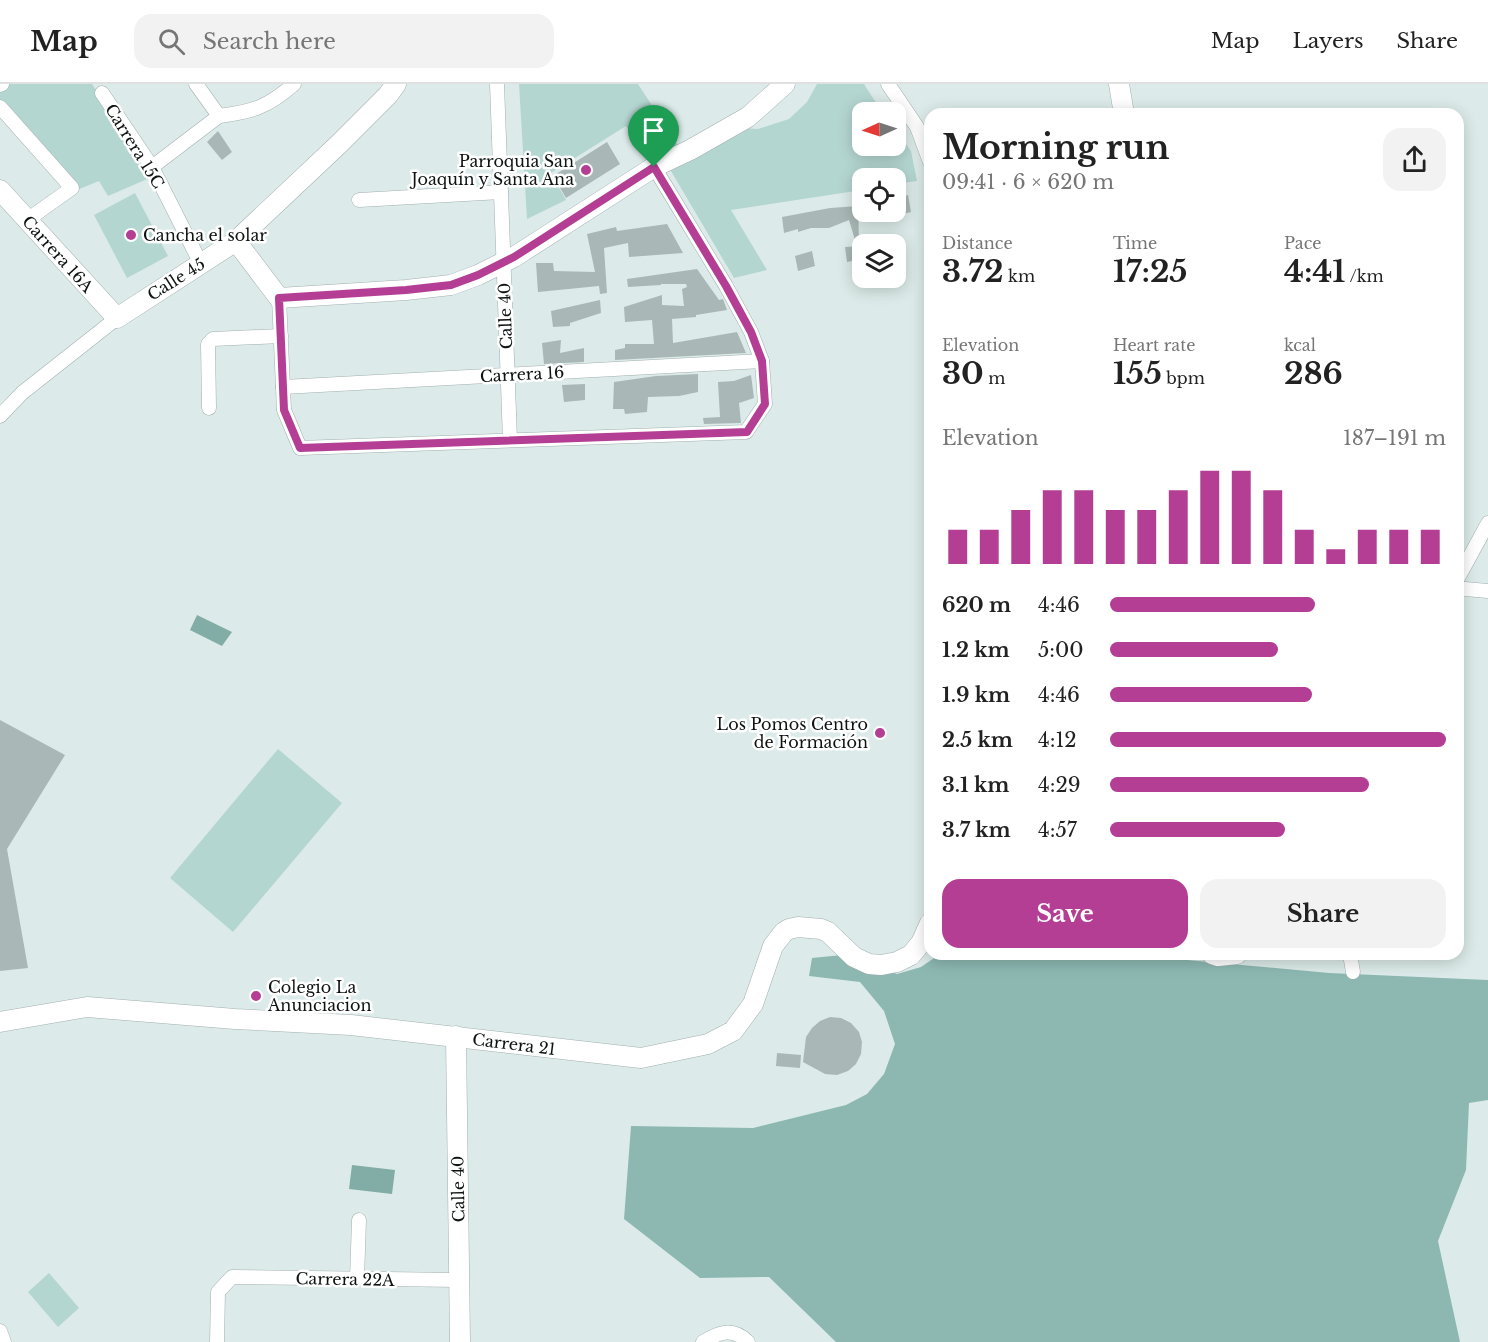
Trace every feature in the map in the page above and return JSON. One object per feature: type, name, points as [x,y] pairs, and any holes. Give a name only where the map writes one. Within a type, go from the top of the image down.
[{"type":"street","points":[[195,84],[219,116]]},
{"type":"street","points":[[152,167],[219,116],[248,112],[279,98],[294,84]]},
{"type":"street","name":"Calle 45","points":[[0,416],[22,393],[117,318],[236,241],[339,144],[396,84]]},
{"type":"street","name":"Calle 40","points":[[497,84],[510,440]]},
{"type":"street","points":[[279,298],[451,285],[478,275],[504,262],[654,167],[690,150],[748,117],[785,84]]},
{"type":"street","points":[[888,84],[917,127],[924,146]]},
{"type":"street","points":[[1119,84],[1123,108]]},
{"type":"street","name":"Carrera 15C","points":[[102,93],[152,167],[201,264]]},
{"type":"street","points":[[0,107],[72,188],[27,220]]},
{"type":"street","points":[[236,241],[279,298],[284,410],[300,448],[747,432],[765,404],[762,361],[751,332],[726,286],[654,167]]},
{"type":"street","name":"Carrera 16A","points":[[0,190],[117,318]]},
{"type":"street","points":[[359,200],[501,192]]},
{"type":"street","points":[[209,408],[208,344],[213,339],[281,336]]},
{"type":"street","name":"Carrera 16","points":[[283,387],[762,361]]},
{"type":"street","points":[[1464,567],[1488,523]]},
{"type":"street","points":[[1464,591],[1488,591]]},
{"type":"street","name":"Carrera 21","points":[[0,1022],[87,1007],[235,1019],[351,1024],[641,1058],[708,1044],[733,1031],[753,1004],[773,946],[784,932],[798,927],[821,929],[828,932],[854,957],[869,964],[881,965],[897,962],[911,955],[924,937]]},
{"type":"street","points":[[1351,960],[1353,972]]},
{"type":"street","name":"Calle 40","points":[[456,1036],[460,1342]]},
{"type":"street","points":[[357,1279],[359,1220]]},
{"type":"street","name":"Carrera 22A","points":[[217,1342],[218,1292],[232,1277],[459,1280]]},
{"type":"street","points":[[0,1331],[4,1342]]},
{"type":"street","points":[[703,1342],[716,1334],[729,1333],[741,1335],[748,1342]]},
{"type":"shaded area","points":[[7,84],[92,84],[152,177],[108,196],[99,181],[77,190],[0,103],[0,90]]},
{"type":"shaded area","points":[[519,84],[638,84],[679,147],[651,165],[626,126],[551,173],[566,200],[527,219]]},
{"type":"shaded area","points":[[817,84],[864,84],[876,102],[852,102],[852,156],[906,156],[906,144],[911,151],[917,181],[906,183],[906,168],[852,168],[852,192],[731,210],[767,270],[734,278],[668,166],[732,127],[758,129],[789,119],[807,102]]},
{"type":"shaded area","name":"Cancha el solar","points":[[135,193],[168,256],[127,278],[94,215]]},
{"type":"shaded area","points":[[197,615],[232,632],[222,646],[190,630]]},
{"type":"shaded area","points":[[278,749],[342,803],[233,932],[170,878]]},
{"type":"shaded area","points":[[842,955],[897,974],[921,967],[931,960],[1187,960],[1329,973],[1488,980],[1488,1100],[1469,1103],[1466,1170],[1438,1241],[1460,1342],[836,1342],[769,1277],[700,1278],[624,1219],[631,1126],[753,1128],[846,1105],[867,1094],[884,1074],[895,1044],[884,1011],[860,982],[809,976],[812,958]]},
{"type":"shaded area","points":[[352,1165],[395,1170],[392,1194],[349,1189]]},
{"type":"shaded area","points":[[49,1273],[79,1308],[58,1327],[28,1292]]},
{"type":"building","points":[[218,131],[232,152],[222,160],[207,142]]},
{"type":"building","name":"Parroquia San Joaquín y Santa Ana","points":[[607,142],[620,164],[566,198],[553,176]]},
{"type":"building","points":[[908,195],[911,212],[906,213],[906,196]]},
{"type":"building","points":[[852,206],[852,222],[858,222],[859,234],[853,234],[849,220],[829,228],[811,228],[798,232],[798,229],[784,233],[782,217]]},
{"type":"building","points":[[667,224],[683,253],[629,257],[628,243],[604,248],[607,293],[600,294],[599,286],[538,292],[536,263],[553,263],[554,271],[595,272],[587,234],[616,227],[617,231]]},
{"type":"building","points":[[845,247],[852,247],[852,261],[847,262]]},
{"type":"building","points":[[812,251],[815,266],[798,271],[795,256]]},
{"type":"building","points":[[697,269],[719,300],[723,299],[727,310],[696,315],[696,317],[672,319],[673,343],[737,332],[746,353],[615,360],[615,350],[625,348],[625,344],[654,344],[652,320],[625,322],[624,307],[662,295],[662,305],[684,306],[682,289],[687,287],[686,284],[661,284],[628,287],[627,279]]},
{"type":"building","points":[[600,300],[601,313],[570,323],[570,326],[553,327],[551,311]]},
{"type":"building","points":[[561,340],[560,353],[584,348],[584,362],[544,364],[542,343]]},
{"type":"building","points":[[698,374],[698,392],[679,396],[648,397],[647,412],[625,414],[624,409],[613,409],[614,382],[656,376]]},
{"type":"building","points":[[751,375],[754,398],[739,403],[741,423],[704,424],[703,418],[720,417],[718,382],[734,381]]},
{"type":"building","points":[[585,384],[585,400],[564,402],[562,385]]},
{"type":"building","points":[[0,720],[65,755],[7,849],[28,968],[0,971]]},
{"type":"building","points":[[830,1017],[841,1018],[851,1023],[859,1032],[862,1042],[861,1054],[856,1064],[848,1071],[837,1075],[825,1074],[803,1062],[806,1037],[820,1021]]},
{"type":"building","points":[[777,1053],[801,1055],[800,1068],[776,1066]]},
{"type":"place","name":"Parroquia San Joaquín y Santa Ana","points":[[586,170]]},
{"type":"place","name":"Cancha el solar","points":[[131,235]]},
{"type":"place","name":"Los Pomos Centro de Formación","points":[[880,733]]},
{"type":"place","name":"Colegio La Anunciacion","points":[[256,996]]},
{"type":"route","points":[[654,167],[726,286],[751,332],[762,361],[765,404],[747,432],[300,448],[284,410],[279,298],[451,285],[478,275],[514,257],[654,167]]}]
